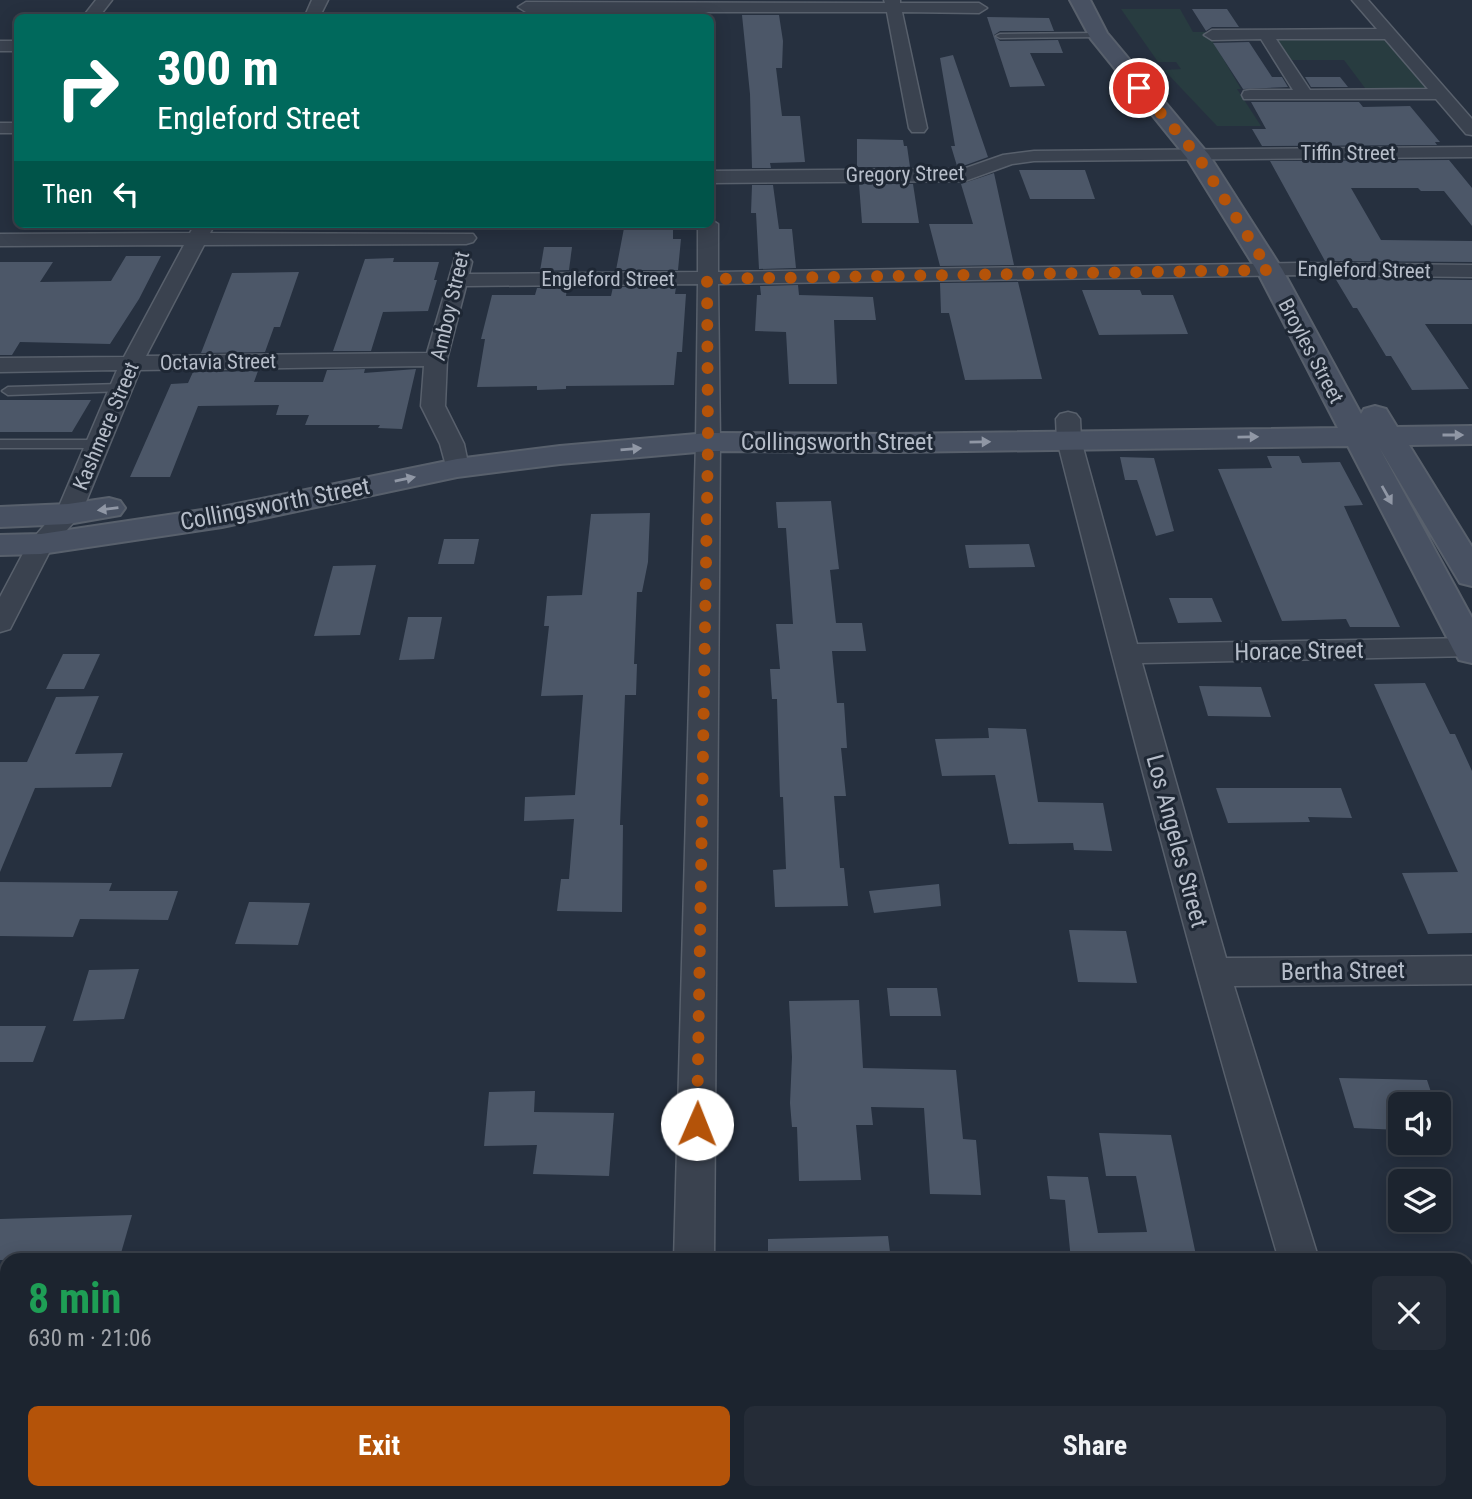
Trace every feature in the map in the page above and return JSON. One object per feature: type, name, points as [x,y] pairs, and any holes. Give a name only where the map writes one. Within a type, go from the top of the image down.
[{"type":"main road","name":"Broyles Street","points":[[1080,0],[1098,35],[1139,88],[1197,155],[1365,425],[1472,575]]},
{"type":"main road","name":"Broyles Street","points":[[1124,35],[1163,87],[1236,173],[1311,293]]},
{"type":"main road","name":"Broyles Street","points":[[1343,354],[1365,425],[1471,648]]},
{"type":"main road","name":"Collingsworth Street","points":[[0,517],[68,514],[219,494],[454,456],[560,455],[708,431],[1069,430],[1365,425],[1472,414]]},
{"type":"main road","name":"Collingsworth Street","points":[[1365,425],[1472,435]]},
{"type":"main road","name":"Collingsworth Street","points":[[0,545],[41,544],[222,517],[454,456]]},
{"type":"street","points":[[92,14],[104,0]]},
{"type":"street","points":[[1360,0],[1472,130]]},
{"type":"street","points":[[526,8],[893,4],[979,8]]},
{"type":"street","points":[[893,4],[918,128]]},
{"type":"street","points":[[1212,35],[1390,33]]},
{"type":"street","points":[[1265,34],[1304,94]]},
{"type":"street","points":[[1250,95],[1441,94]]},
{"type":"street","name":"Tiffin Street","points":[[1236,173],[1472,152]]},
{"type":"street","name":"Gregory Street","points":[[714,177],[965,175],[1009,159],[1034,156],[1197,155],[1236,173]]},
{"type":"street","points":[[694,1253],[708,431],[708,228]]},
{"type":"street","points":[[0,240],[201,232],[468,231]]},
{"type":"street","name":"Amboy Street","points":[[454,456],[433,406],[436,359],[459,280],[468,231]]},
{"type":"street","name":"Kashmere Street","points":[[0,623],[41,544],[68,514],[131,363],[201,232]]},
{"type":"street","name":"Engleford Street","points":[[459,280],[707,279],[1298,269],[1472,271]]},
{"type":"street","name":"Octavia Street","points":[[0,365],[436,359]]},
{"type":"street","name":"Los Angeles Street","points":[[1069,430],[1125,654],[1213,972],[1256,1122],[1298,1253]]},
{"type":"street","name":"Horace Street","points":[[1125,654],[1471,648]]},
{"type":"street","name":"Bertha Street","points":[[1213,972],[1472,970]]},
{"type":"lane","points":[[1000,36],[1098,35]]},
{"type":"lane","points":[[8,391],[121,388]]},
{"type":"lane","points":[[0,444],[98,444]]},
{"type":"green space","points":[[1121,9],[1180,9],[1193,32],[1207,32],[1241,89],[1237,89],[1261,126],[1217,126],[1164,70],[1181,69],[1176,62],[1158,62]]},
{"type":"green space","points":[[1386,37],[1430,89],[1368,92],[1344,60],[1290,60],[1277,41],[1281,38]]},
{"type":"building","points":[[1192,9],[1227,9],[1239,27],[1212,27],[1206,31]]},
{"type":"building","points":[[742,15],[779,15],[783,41],[782,68],[776,68],[782,116],[800,116],[805,162],[770,163],[771,168],[752,168],[750,94]]},
{"type":"building","points":[[987,17],[1049,18],[1054,31],[1000,31],[994,35],[1000,41],[1058,40],[1063,53],[1030,53],[1045,86],[1010,87]]},
{"type":"building","points":[[1249,42],[1272,77],[1282,77],[1288,87],[1243,89],[1213,43]]},
{"type":"building","points":[[953,55],[988,157],[963,166],[957,166],[951,146],[955,146],[940,58]]},
{"type":"building","points":[[1305,77],[1340,77],[1348,87],[1311,87]]},
{"type":"building","points":[[1251,102],[1359,102],[1363,107],[1410,106],[1440,142],[1435,142],[1437,145],[1262,146],[1252,129],[1266,129]]},
{"type":"building","points":[[857,139],[903,140],[904,146],[907,146],[910,167],[857,167]]},
{"type":"building","points":[[1449,160],[1472,188],[1472,226],[1444,191],[1421,191],[1418,188],[1351,188],[1381,240],[1472,241],[1472,262],[1325,261],[1270,161]]},
{"type":"building","points":[[1019,170],[1085,170],[1095,199],[1030,199]]},
{"type":"building","points":[[994,173],[1014,265],[940,266],[929,224],[973,224],[961,184]]},
{"type":"building","points":[[859,184],[913,184],[919,223],[862,223]]},
{"type":"building","points":[[752,185],[773,185],[779,229],[792,229],[796,268],[759,269],[756,213],[751,213]]},
{"type":"building","points":[[624,228],[673,228],[673,239],[681,239],[678,270],[616,270]]},
{"type":"building","points":[[544,247],[572,247],[569,270],[540,271]]},
{"type":"building","points":[[126,256],[161,256],[139,299],[110,344],[20,342],[12,355],[0,355],[0,262],[53,262],[40,282],[111,281]]},
{"type":"building","points":[[394,258],[393,262],[439,262],[428,311],[383,312],[371,351],[333,351],[365,259]]},
{"type":"building","points":[[299,272],[280,327],[274,327],[265,352],[201,353],[232,273]]},
{"type":"building","points":[[1335,278],[1472,280],[1472,324],[1425,324],[1469,389],[1412,390],[1391,356],[1386,356],[1357,308],[1353,308]]},
{"type":"building","points":[[1018,282],[1042,379],[965,380],[949,313],[941,313],[940,283]]},
{"type":"building","points":[[798,285],[799,295],[873,297],[876,320],[834,320],[837,384],[789,384],[786,332],[755,331],[760,286]]},
{"type":"building","points":[[613,287],[676,287],[675,294],[686,294],[682,352],[677,352],[674,385],[566,386],[566,389],[537,390],[537,386],[477,387],[485,339],[481,339],[492,295],[535,295],[537,288],[567,288],[566,296],[611,296]]},
{"type":"building","points":[[1082,290],[1140,290],[1142,295],[1173,295],[1188,334],[1099,335]]},
{"type":"building","points":[[365,369],[364,373],[416,369],[402,429],[378,428],[380,425],[305,425],[309,415],[276,415],[279,405],[198,406],[170,477],[130,477],[171,384],[188,383],[193,372],[258,371],[254,382],[323,382],[327,370]]},
{"type":"building","points":[[0,400],[91,400],[72,432],[0,432]]},
{"type":"building","points":[[1267,456],[1299,456],[1302,463],[1340,462],[1363,505],[1344,506],[1400,627],[1350,627],[1346,619],[1282,621],[1218,469],[1272,468]]},
{"type":"building","points":[[1120,457],[1154,458],[1174,531],[1156,536],[1137,480],[1125,480]]},
{"type":"building","points":[[831,501],[839,569],[830,570],[836,623],[862,623],[866,651],[832,651],[837,703],[844,703],[847,748],[841,748],[846,796],[834,796],[840,868],[844,868],[848,906],[775,907],[773,870],[786,869],[783,797],[780,797],[777,699],[772,699],[770,669],[780,669],[776,624],[793,624],[786,528],[778,528],[776,502]]},
{"type":"building","points":[[650,513],[648,562],[642,592],[637,592],[634,664],[637,664],[636,695],[625,695],[620,825],[623,825],[622,912],[557,911],[561,879],[569,879],[574,819],[524,821],[525,797],[575,795],[583,695],[541,696],[549,626],[544,626],[547,596],[582,595],[591,514]]},
{"type":"building","points":[[444,539],[479,539],[474,564],[438,564]]},
{"type":"building","points":[[1029,544],[1035,567],[969,568],[965,545]]},
{"type":"building","points":[[376,565],[360,635],[314,636],[333,566]]},
{"type":"building","points":[[1169,598],[1212,598],[1222,622],[1178,623]]},
{"type":"building","points":[[408,617],[442,617],[434,659],[399,660]]},
{"type":"building","points":[[63,654],[100,654],[84,689],[46,689]]},
{"type":"building","points":[[1425,683],[1450,734],[1455,734],[1472,771],[1472,933],[1428,934],[1402,873],[1458,872],[1374,684]]},
{"type":"building","points":[[1199,686],[1261,687],[1271,717],[1208,716]]},
{"type":"building","points":[[99,696],[75,754],[123,753],[111,787],[35,788],[0,872],[0,762],[27,762],[56,697]]},
{"type":"building","points":[[988,728],[1026,729],[1038,802],[1103,803],[1112,851],[1074,850],[1073,843],[1009,844],[995,775],[942,776],[935,739],[989,738]]},
{"type":"building","points":[[1216,788],[1341,788],[1352,818],[1308,817],[1310,822],[1228,823]]},
{"type":"building","points":[[0,882],[112,883],[109,891],[178,891],[168,920],[80,919],[73,937],[0,936]]},
{"type":"building","points":[[939,884],[941,906],[874,913],[869,891]]},
{"type":"building","points":[[249,902],[310,903],[298,945],[235,944]]},
{"type":"building","points":[[1069,930],[1126,931],[1137,983],[1078,982]]},
{"type":"building","points":[[139,969],[124,1019],[73,1021],[89,970]]},
{"type":"building","points":[[887,988],[937,988],[941,1016],[890,1016]]},
{"type":"building","points":[[859,1000],[863,1068],[956,1070],[963,1139],[976,1140],[981,1195],[930,1194],[924,1108],[871,1107],[873,1125],[856,1125],[861,1180],[799,1181],[797,1127],[792,1127],[790,1103],[792,1057],[789,1001]]},
{"type":"building","points":[[0,1026],[46,1026],[33,1062],[0,1062]]},
{"type":"building","points":[[1339,1078],[1427,1080],[1431,1092],[1388,1092],[1388,1129],[1354,1128]]},
{"type":"building","points":[[535,1091],[534,1112],[614,1113],[609,1176],[533,1174],[537,1145],[484,1146],[489,1092]]},
{"type":"building","points":[[1099,1133],[1171,1135],[1196,1253],[1070,1253],[1065,1200],[1050,1199],[1047,1176],[1088,1177],[1098,1233],[1147,1232],[1136,1176],[1106,1176]]},
{"type":"building","points":[[132,1215],[121,1253],[0,1253],[0,1219]]},
{"type":"building","points":[[888,1236],[890,1253],[768,1253],[768,1239]]},
{"type":"route","points":[[697,1124],[708,442],[707,279],[1269,270],[1197,155],[1139,88]]}]
